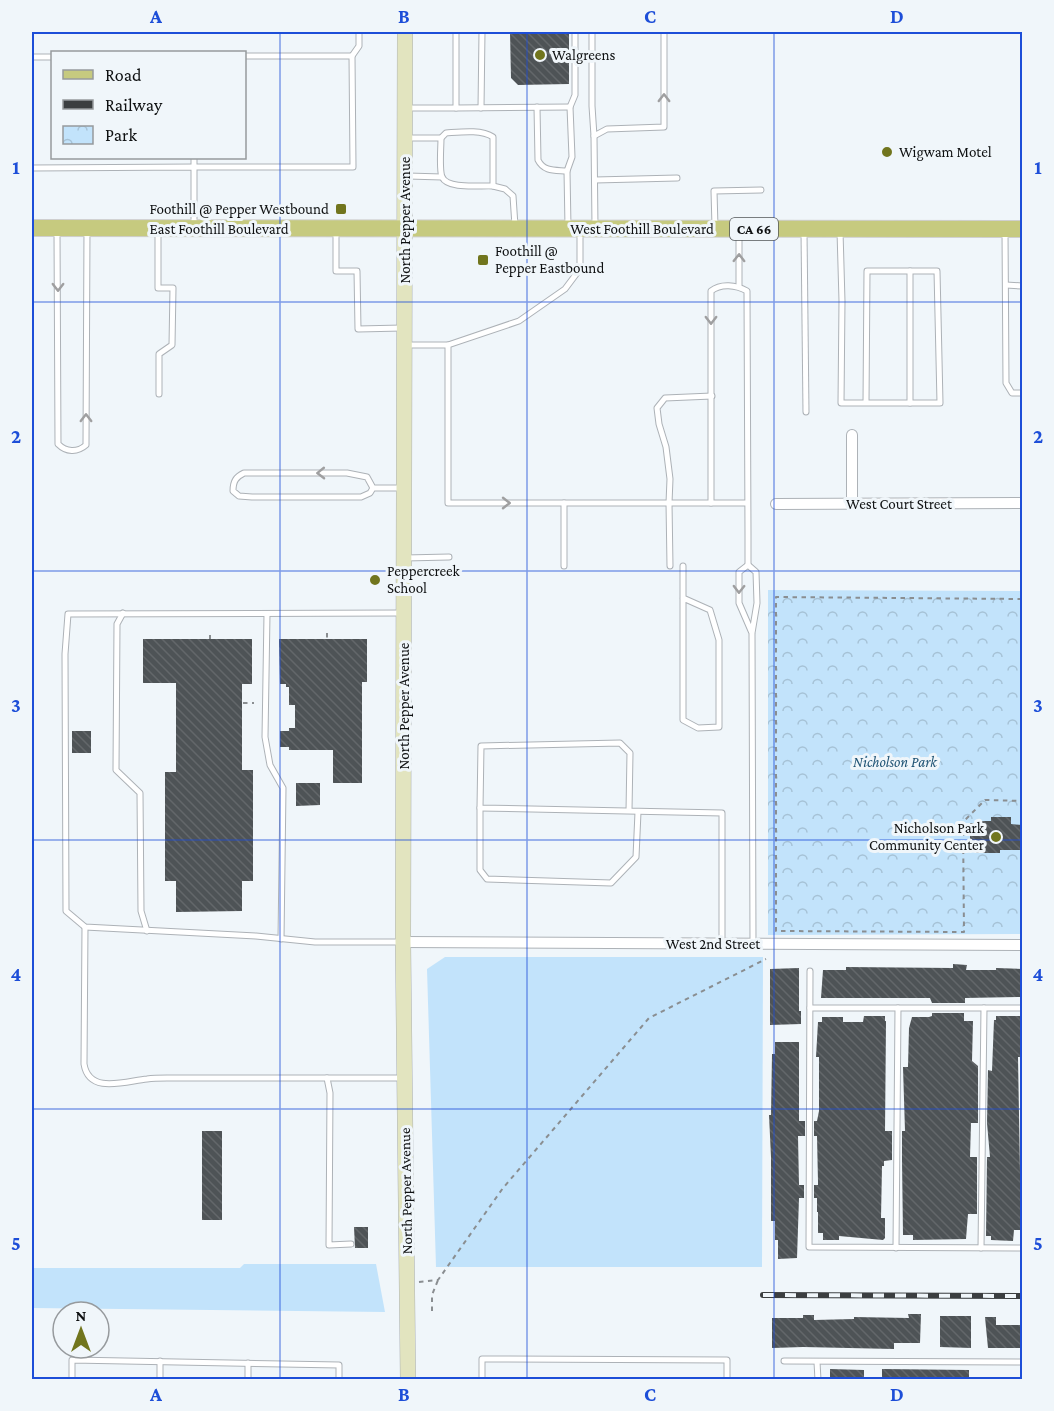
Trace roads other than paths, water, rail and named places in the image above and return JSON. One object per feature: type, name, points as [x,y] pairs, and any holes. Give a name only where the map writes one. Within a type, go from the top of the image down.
[{"type":"main road","name":"North Pepper Avenue","points":[[405,32],[403,942],[408,1380]]},
{"type":"main road","name":"East Foothill Boulevard","points":[[32,228],[406,229]]},
{"type":"main road","name":"West Foothill Boulevard","points":[[406,229],[1023,229]]},
{"type":"street","points":[[852,435],[852,504]]},
{"type":"street","name":"West Court Street","points":[[776,504],[1023,503]]},
{"type":"street","name":"West 2nd Street","points":[[403,942],[1023,945]]},
{"type":"lane","points":[[32,168],[353,167],[352,56],[359,46],[359,32]]},
{"type":"lane","points":[[456,32],[456,108]]},
{"type":"lane","points":[[481,108],[482,32]]},
{"type":"lane","points":[[575,32],[575,95],[570,107],[572,158],[567,171],[581,229]]},
{"type":"lane","points":[[405,345],[448,345],[519,321],[565,289],[580,269],[581,229],[595,180],[592,32]]},
{"type":"lane","points":[[594,135],[607,129],[664,127],[664,32]]},
{"type":"lane","points":[[246,56],[352,56]]},
{"type":"lane","points":[[32,57],[51,57]]},
{"type":"lane","points":[[537,107],[538,160],[544,169],[567,171]]},
{"type":"lane","points":[[405,108],[570,107]]},
{"type":"lane","points":[[405,138],[441,138],[446,133],[486,132],[493,136],[493,186]]},
{"type":"lane","points":[[441,138],[442,177],[447,183],[454,185],[493,186],[505,189],[513,196],[515,229]]},
{"type":"lane","points":[[194,159],[194,229]]},
{"type":"lane","points":[[405,176],[442,177]]},
{"type":"lane","points":[[595,180],[677,178]]},
{"type":"lane","points":[[715,229],[714,191],[761,190]]},
{"type":"lane","points":[[57,228],[58,444],[63,449],[71,451],[81,450],[86,445],[87,228]]},
{"type":"lane","points":[[158,228],[158,288],[172,288],[172,345],[159,354],[159,394]]},
{"type":"lane","points":[[336,229],[336,271],[357,271],[358,329],[405,328]]},
{"type":"lane","points":[[738,286],[739,229]]},
{"type":"lane","points":[[804,229],[806,412]]},
{"type":"lane","points":[[840,229],[841,403],[866,403],[940,403],[937,271],[867,272],[866,403]]},
{"type":"lane","points":[[1005,229],[1006,383],[1012,393],[1023,393]]},
{"type":"lane","points":[[910,272],[910,403]]},
{"type":"lane","points":[[1006,285],[1023,286]]},
{"type":"lane","points":[[711,502],[711,291],[717,286],[738,286],[747,291],[748,565],[756,572],[757,603],[752,633],[753,944]]},
{"type":"lane","points":[[448,345],[448,503],[747,503]]},
{"type":"lane","points":[[670,566],[670,479],[666,447],[657,408],[664,398],[712,396]]},
{"type":"lane","points":[[244,473],[347,473],[367,477],[373,488],[370,493],[362,496],[252,497],[239,496],[233,490],[233,484],[237,477],[244,473]]},
{"type":"lane","points":[[373,488],[405,488]]},
{"type":"lane","points":[[564,503],[564,566]]},
{"type":"lane","points":[[405,558],[449,557]]},
{"type":"lane","points":[[748,565],[739,572],[738,603],[752,633]]},
{"type":"lane","points":[[683,566],[683,598],[683,720],[698,728],[719,727],[719,640],[710,610],[683,598]]},
{"type":"lane","points":[[123,613],[117,624],[116,770],[140,793],[141,911],[147,931]]},
{"type":"lane","points":[[403,942],[315,942],[85,927],[66,911],[65,654],[68,614],[404,613]]},
{"type":"lane","points":[[267,614],[265,736],[270,765],[282,788],[281,939]]},
{"type":"lane","points":[[629,811],[630,753],[620,743],[481,746],[480,870],[487,879],[611,883],[636,857],[638,812]]},
{"type":"lane","points":[[480,808],[722,813],[722,944]]},
{"type":"lane","points":[[85,927],[84,1065],[85,1072],[90,1079],[97,1083],[112,1084],[167,1078],[405,1078]]},
{"type":"lane","points":[[810,971],[809,1247],[1023,1248]]},
{"type":"lane","points":[[810,1008],[1023,1008]]},
{"type":"lane","points":[[896,1248],[898,1008]]},
{"type":"lane","points":[[981,1248],[984,1008]]},
{"type":"lane","points":[[327,1078],[330,1093],[329,1245],[351,1245]]},
{"type":"lane","points":[[482,1380],[482,1359],[494,1359],[727,1360],[726,1380]]},
{"type":"lane","points":[[72,1380],[72,1360],[339,1365],[339,1380]]},
{"type":"lane","points":[[160,1361],[160,1380]]},
{"type":"lane","points":[[784,1361],[1023,1362]]},
{"type":"lane","points":[[818,1362],[818,1380]]},
{"type":"lane","points":[[248,1363],[248,1380]]},
{"type":"railway","points":[[763,1295],[1022,1296]]},
{"type":"place","name":"Walgreens","points":[[540,55]]},
{"type":"place","name":"Wigwam Motel","points":[[887,152]]},
{"type":"place","name":"Foothill @ Pepper Westbound","points":[[341,209]]},
{"type":"place","name":"Foothill @ Pepper Eastbound","points":[[483,260]]},
{"type":"place","name":"Peppercreek School","points":[[375,580]]},
{"type":"place","name":"Nicholson Park Community Center","points":[[996,837]]},
{"type":"park label","name":"Nicholson Park","points":[[895,762]]}]
